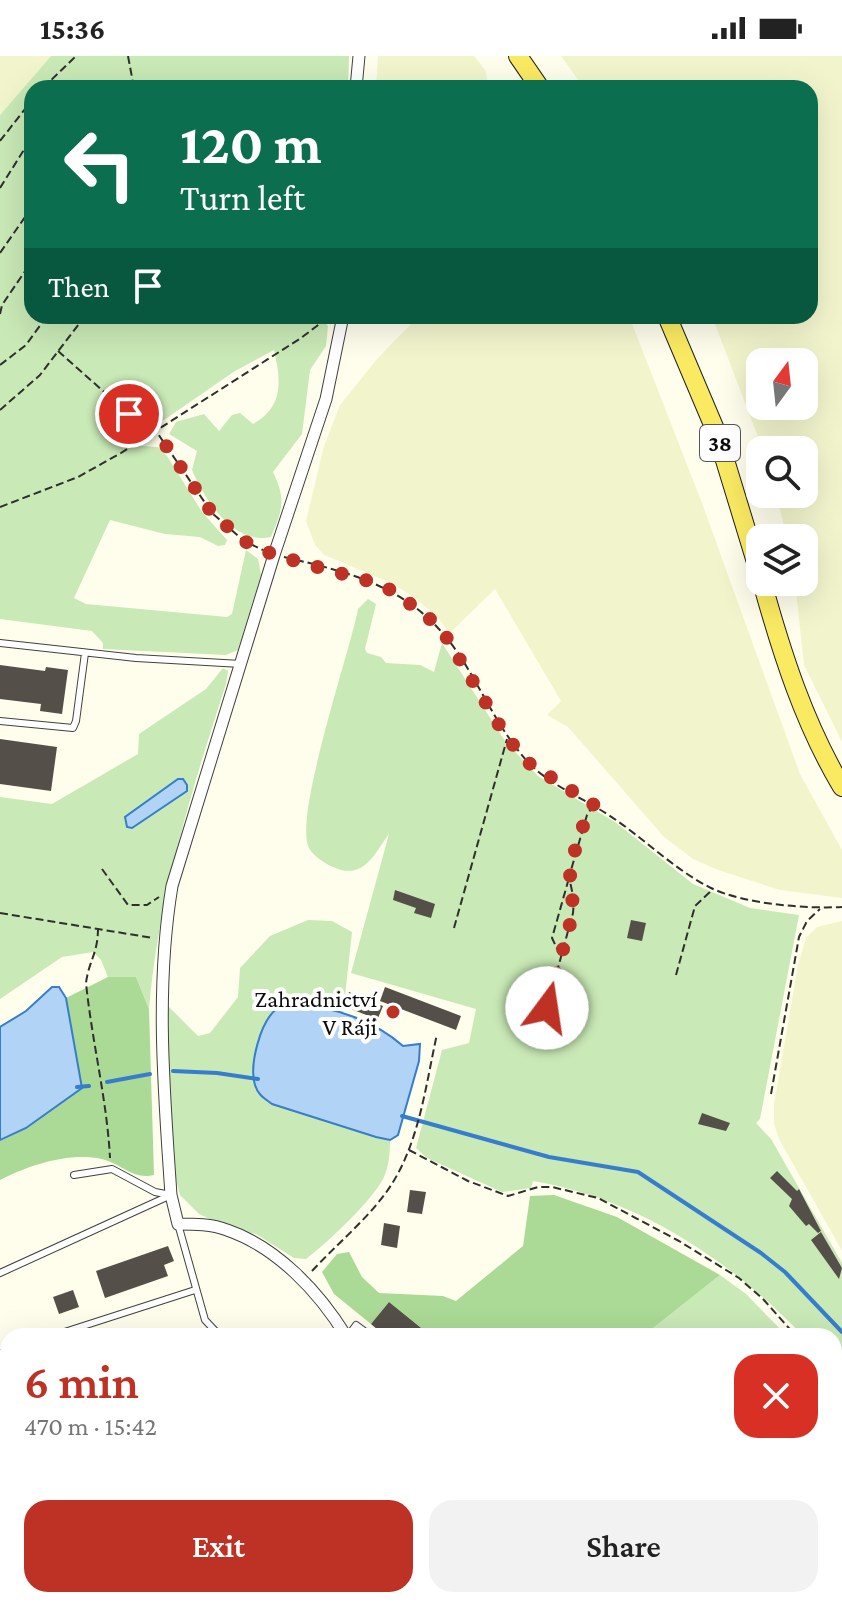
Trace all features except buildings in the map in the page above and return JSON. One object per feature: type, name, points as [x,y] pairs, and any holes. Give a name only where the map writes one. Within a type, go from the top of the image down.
[{"type":"main road","points":[[518,56],[534,80]]},
{"type":"main road","name":"38","points":[[670,324],[717,434],[746,529]]},
{"type":"main road","points":[[766,596],[792,682],[812,732],[842,787]]},
{"type":"street","points":[[357,80],[359,56]]},
{"type":"street","points":[[341,324],[326,399],[274,555],[172,886],[160,1017],[171,1195],[178,1224],[227,1230],[258,1247],[303,1281],[341,1328]]},
{"type":"lane","points":[[0,643],[85,653],[241,664]]},
{"type":"lane","points":[[0,721],[73,728],[85,653]]},
{"type":"lane","points":[[74,1175],[110,1169],[155,1192],[171,1195]]},
{"type":"lane","points":[[0,1273],[171,1195]]},
{"type":"lane","points":[[178,1224],[195,1290],[205,1320],[212,1328]]},
{"type":"lane","points":[[77,1328],[195,1290]]},
{"type":"path","points":[[51,80],[76,56]]},
{"type":"path","points":[[128,56],[132,80]]},
{"type":"path","points":[[0,141],[24,110]]},
{"type":"path","points":[[0,188],[24,150]]},
{"type":"path","points":[[0,253],[24,218]]},
{"type":"path","points":[[0,314],[2,305],[24,273]]},
{"type":"path","points":[[0,365],[26,345],[41,324]]},
{"type":"path","points":[[0,410],[40,375],[79,324]]},
{"type":"path","points":[[0,507],[78,477],[156,431],[319,324]]},
{"type":"path","points":[[58,351],[129,414],[156,431],[212,513],[244,541],[274,555],[383,585],[418,609],[445,635],[507,738],[530,764],[713,889],[772,903],[842,907]]},
{"type":"path","points":[[454,928],[507,738]]},
{"type":"path","points":[[561,955],[552,938],[587,815],[594,805]]},
{"type":"path","points":[[102,869],[128,905],[136,907],[147,905],[172,886]]},
{"type":"path","points":[[547,1008],[574,900],[569,877]]},
{"type":"path","points":[[676,975],[695,906],[713,889]]},
{"type":"path","points":[[771,1094],[799,937],[807,921],[821,908]]},
{"type":"path","points":[[0,913],[165,941]]},
{"type":"path","points":[[98,928],[98,949],[88,969],[86,983],[99,1084],[107,1117],[110,1169]]},
{"type":"path","points":[[303,1281],[386,1193],[409,1150],[437,1034]]},
{"type":"path","points":[[409,1150],[468,1181],[508,1196],[538,1187],[552,1187],[598,1198],[679,1241],[739,1278],[788,1328]]},
{"type":"green space","points":[[0,56],[51,56],[30,80],[24,80],[24,87],[0,115]]},
{"type":"green space","points":[[51,56],[349,56],[348,80],[30,80]]},
{"type":"green space","points":[[378,56],[474,56],[486,71],[487,80],[376,80]]},
{"type":"green space","points":[[561,56],[842,56],[842,742],[804,665],[797,596],[818,596],[818,524],[784,524],[780,508],[818,508],[818,436],[758,436],[752,420],[818,420],[818,348],[746,348],[746,405],[715,324],[818,324],[818,80],[578,80]]},
{"type":"green space","points":[[24,87],[24,324],[328,326],[326,346],[310,370],[302,434],[273,472],[280,490],[281,504],[271,537],[257,538],[244,534],[222,518],[204,494],[192,470],[197,451],[169,434],[176,422],[204,414],[219,431],[232,415],[240,413],[253,424],[263,417],[278,392],[274,350],[235,371],[135,440],[142,446],[158,447],[167,456],[202,512],[227,540],[225,545],[218,546],[200,537],[165,534],[110,520],[74,598],[86,604],[227,617],[232,614],[246,550],[258,559],[261,575],[238,650],[226,655],[103,649],[103,643],[92,631],[0,619],[0,115]]},
{"type":"green space","points":[[411,324],[632,324],[702,503],[800,774],[842,850],[842,898],[780,890],[718,870],[693,859],[664,837],[568,727],[547,715],[561,701],[495,589],[450,633],[414,597],[391,583],[324,555],[315,545],[306,521],[324,446],[340,405],[377,359]]},
{"type":"green space","points":[[368,599],[376,604],[365,649],[367,653],[381,657],[386,663],[420,665],[434,672],[442,643],[505,741],[538,776],[615,822],[693,884],[750,908],[799,915],[760,1119],[756,1123],[771,1139],[842,1263],[842,1328],[795,1328],[714,1258],[645,1218],[609,1202],[572,1189],[533,1181],[531,1188],[502,1192],[427,1158],[416,1148],[442,1050],[469,1043],[476,1009],[351,973],[389,834],[373,857],[353,871],[333,867],[313,854],[306,831],[315,770],[358,609]]},
{"type":"green space","points":[[223,668],[228,671],[226,684],[178,844],[160,925],[149,1009],[136,977],[108,977],[101,960],[93,952],[62,957],[0,999],[0,797],[52,804],[138,754],[139,734],[206,689]]},
{"type":"green space","points":[[308,920],[332,921],[352,932],[343,1014],[312,1005],[278,1008],[258,1043],[254,1070],[256,1083],[272,1104],[390,1140],[387,1168],[379,1186],[349,1221],[306,1259],[294,1258],[256,1234],[234,1230],[199,1214],[180,1195],[172,1164],[164,1023],[166,1004],[198,1036],[210,1033],[238,997],[240,968],[270,936]]},
{"type":"green space","points":[[842,921],[842,1251],[779,1139],[774,1124],[774,1104],[798,965],[806,938],[817,927]]},
{"type":"green space","points":[[108,977],[136,977],[149,1009],[154,1175],[140,1175],[102,1159],[76,1157],[36,1165],[0,1180],[0,1140],[26,1128],[82,1088],[66,998]]},
{"type":"green space","points":[[554,1195],[617,1217],[720,1275],[653,1328],[421,1328],[389,1302],[371,1324],[334,1294],[322,1272],[337,1254],[349,1252],[362,1277],[379,1293],[443,1296],[456,1301],[523,1246],[530,1196]]},
{"type":"green space","points":[[720,1275],[746,1294],[779,1328],[653,1328]]},
{"type":"water","points":[[178,779],[183,779],[187,791],[132,828],[127,827],[125,817]]},
{"type":"water","points":[[52,987],[59,987],[66,998],[82,1088],[26,1128],[0,1140],[0,1027],[26,1011]]},
{"type":"water","points":[[297,1004],[325,1008],[353,1017],[380,1029],[403,1046],[420,1044],[419,1061],[398,1135],[390,1140],[376,1137],[272,1104],[260,1094],[255,1085],[254,1067],[261,1033],[278,1008]]},
{"type":"waterway","points":[[173,1071],[258,1079]]},
{"type":"waterway","points":[[107,1082],[150,1074]]},
{"type":"waterway","points":[[77,1087],[89,1086]]},
{"type":"waterway","points":[[402,1116],[549,1157],[638,1172],[761,1253],[785,1272],[838,1328]]},
{"type":"place","name":"Zahradnictví V Ráji","points":[[393,1012]]},
{"type":"route","points":[[129,414],[156,431],[212,513],[244,541],[274,555],[383,585],[426,615],[445,635],[467,667],[507,738],[530,764],[594,805],[587,815],[569,877],[574,900],[573,913],[547,1008]]}]
